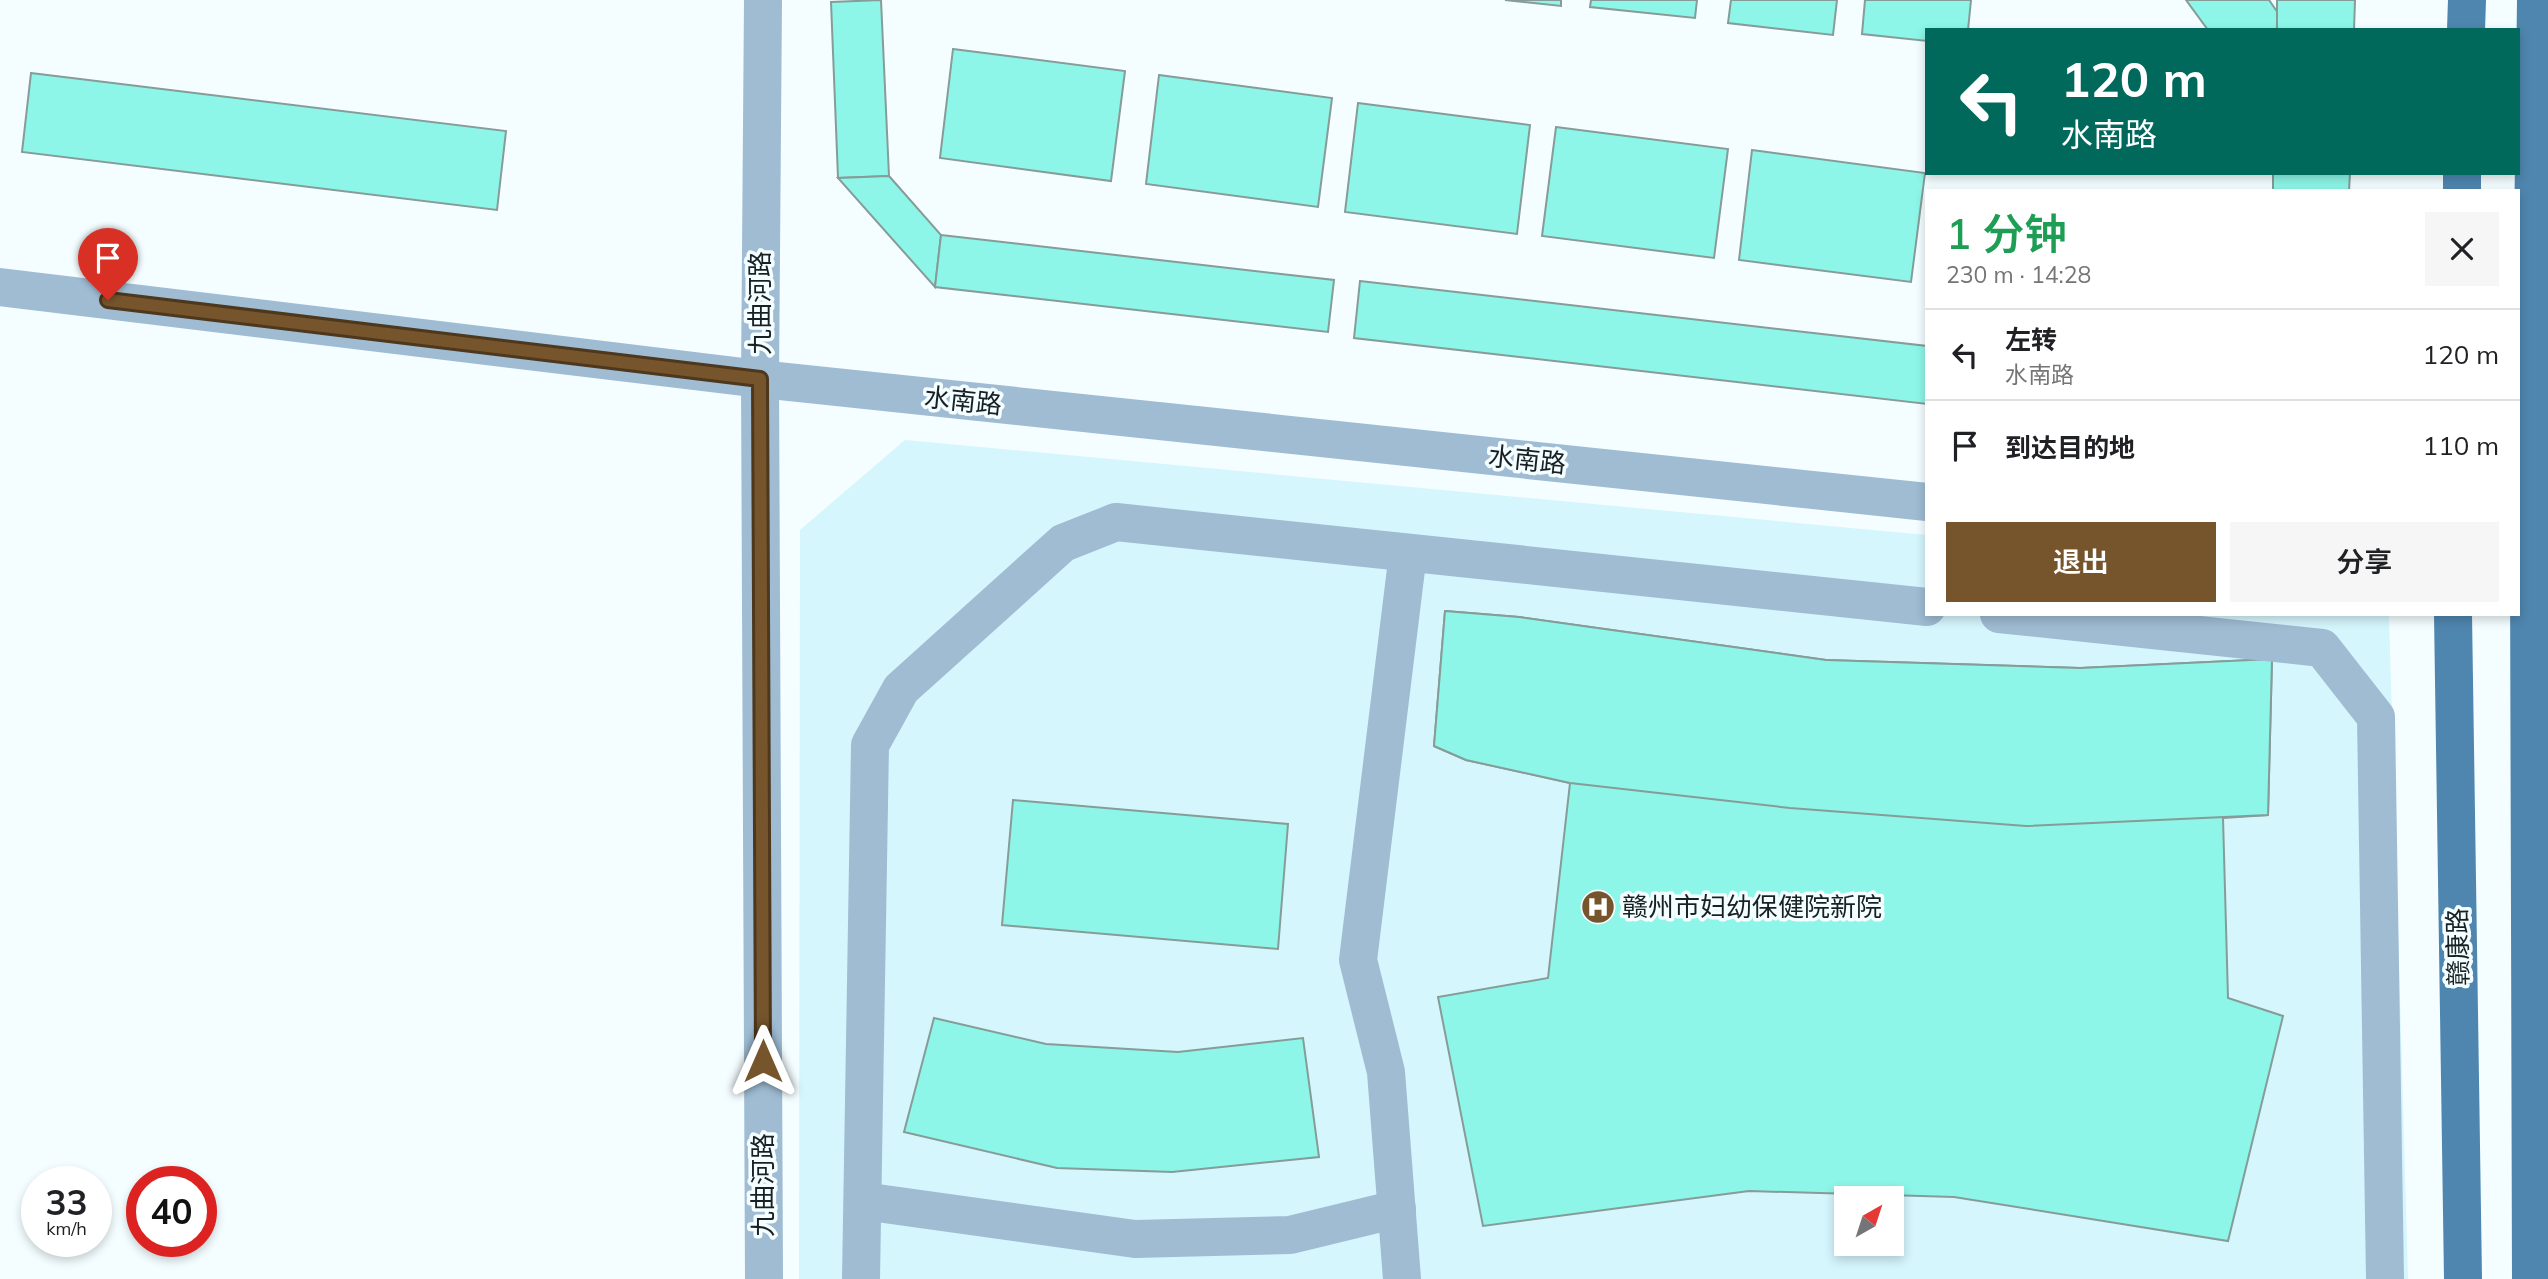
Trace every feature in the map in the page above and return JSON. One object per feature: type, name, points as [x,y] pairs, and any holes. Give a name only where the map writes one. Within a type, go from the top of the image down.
[{"type":"main road","points":[[2466,28],[2467,0]]},
{"type":"main road","points":[[2531,1279],[2536,0]]},
{"type":"main road","name":"赣康路","points":[[2453,616],[2463,1279]]},
{"type":"street","name":"九曲河路","points":[[763,0],[760,379],[764,1279]]},
{"type":"street","name":"水南路","points":[[0,287],[760,379],[1925,502]]},
{"type":"street","points":[[861,1279],[870,745],[901,689],[1063,543],[1116,522],[1925,607]]},
{"type":"street","points":[[1402,1279],[1386,1072],[1358,960],[1408,553]]},
{"type":"street","points":[[2018,616],[2322,648],[2376,717],[2385,1279]]},
{"type":"street","points":[[863,1201],[1135,1240],[1290,1235],[1397,1209]]},
{"type":"shaded area","name":"赣州市妇幼保健院新院","points":[[905,440],[1925,535],[1925,616],[2389,616],[2408,1279],[799,1279],[800,530]]},
{"type":"building","points":[[881,0],[889,176],[838,178],[831,2]]},
{"type":"building","points":[[1505,0],[1561,0],[1561,6]]},
{"type":"building","points":[[1591,0],[1697,0],[1695,18],[1590,7]]},
{"type":"building","points":[[1731,0],[1837,0],[1833,35],[1728,23]]},
{"type":"building","points":[[1865,0],[1971,0],[1968,28],[1925,28],[1925,41],[1862,34]]},
{"type":"building","points":[[2186,0],[2269,0],[2276,10],[2286,2],[2306,28],[2207,28]]},
{"type":"building","points":[[2277,0],[2355,0],[2354,28],[2277,28]]},
{"type":"building","points":[[953,49],[1125,71],[1111,181],[940,158]]},
{"type":"building","points":[[31,73],[506,131],[497,210],[22,152]]},
{"type":"building","points":[[1159,75],[1332,98],[1318,207],[1146,184]]},
{"type":"building","points":[[1358,103],[1530,125],[1517,234],[1345,212]]},
{"type":"building","points":[[1556,127],[1728,149],[1714,258],[1542,236]]},
{"type":"building","points":[[1752,150],[1925,173],[1911,282],[1739,260]]},
{"type":"building","points":[[2273,175],[2350,175],[2349,189],[2273,189]]},
{"type":"building","points":[[889,176],[941,235],[935,287],[838,178]]},
{"type":"building","points":[[941,235],[1334,280],[1328,332],[935,287]]},
{"type":"building","points":[[1360,281],[1925,346],[1925,404],[1354,338]]},
{"type":"building","points":[[1445,611],[1519,617],[1826,660],[2080,668],[2272,659],[2268,815],[2223,818],[2228,998],[2283,1016],[2228,1241],[1954,1197],[1904,1196],[1904,1186],[1834,1186],[1834,1193],[1749,1191],[1483,1226],[1438,997],[1548,978],[1570,783],[1466,760],[1434,746]]},
{"type":"building","points":[[1445,611],[1519,617],[1826,660],[2080,668],[2272,659],[2268,815],[2026,826],[1790,808],[1570,783],[1466,760],[1434,746]]},
{"type":"building","points":[[1013,800],[1288,824],[1278,949],[1002,925]]},
{"type":"building","points":[[934,1018],[1046,1044],[1178,1052],[1303,1038],[1319,1157],[1172,1172],[1057,1168],[904,1132]]},
{"type":"place","name":"赣州市妇幼保健院新院","points":[[1598,907]]},
{"type":"route","points":[[108,300],[760,379],[763,1061]]}]
